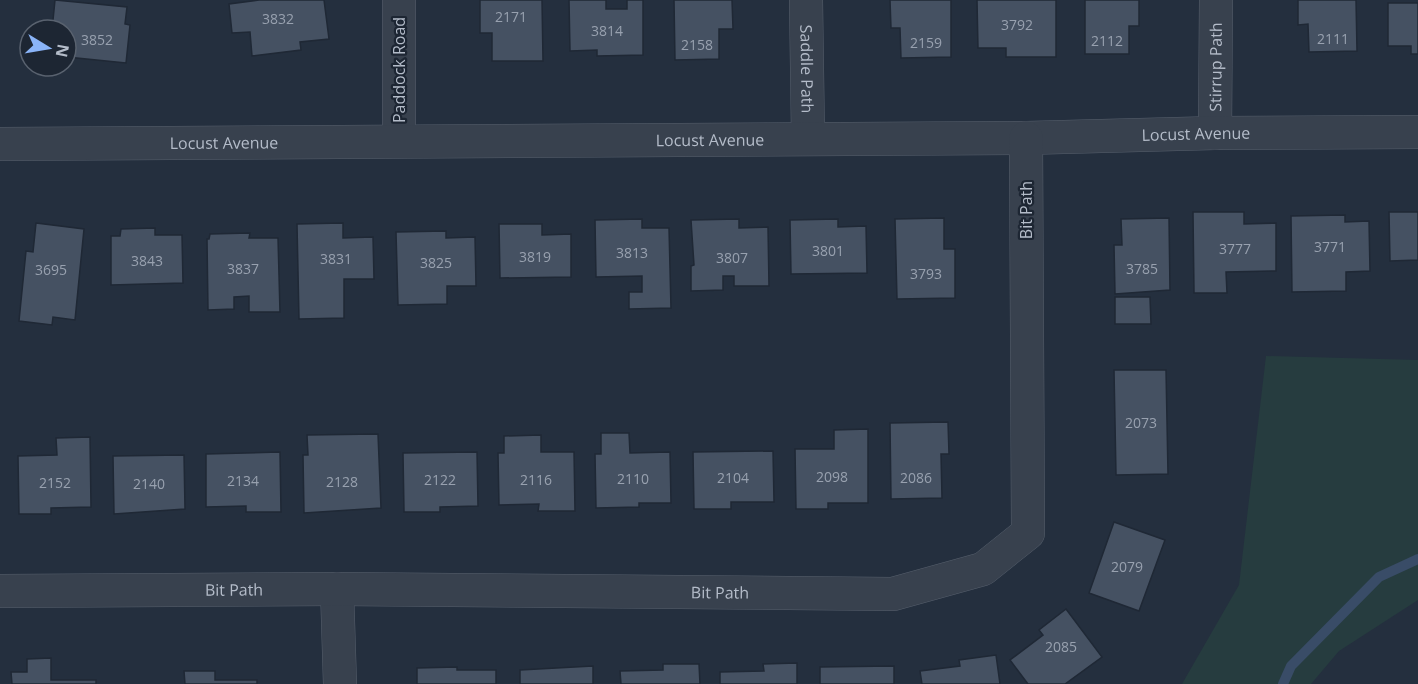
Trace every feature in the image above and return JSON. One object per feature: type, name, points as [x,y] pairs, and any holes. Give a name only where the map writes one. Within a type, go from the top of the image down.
[{"type":"street","name":"Paddock Road","points":[[399,0],[399,140]]},
{"type":"street","name":"Saddle Path","points":[[806,0],[808,137]]},
{"type":"street","name":"Stirrup Path","points":[[1215,133],[1216,0]]},
{"type":"street","name":"Locust Avenue","points":[[0,144],[808,137],[1026,138],[1215,133],[1418,132]]},
{"type":"street","name":"Bit Path","points":[[0,591],[337,589],[893,594],[983,569],[1028,533],[1026,138]]},
{"type":"street","points":[[337,589],[340,684]]},
{"type":"green space","points":[[1266,356],[1418,360],[1418,600],[1339,651],[1311,684],[1182,684],[1239,585]]},
{"type":"building","points":[[55,0],[127,7],[125,24],[130,25],[126,63],[78,58],[78,18],[53,18]]},
{"type":"building","points":[[259,0],[324,0],[329,39],[300,42],[301,50],[252,56],[250,32],[232,33],[229,4]]},
{"type":"building","points":[[480,0],[542,0],[543,61],[492,61],[492,33],[480,33]]},
{"type":"building","points":[[569,0],[606,0],[606,9],[627,9],[627,0],[643,0],[643,55],[597,56],[597,50],[570,51]]},
{"type":"building","points":[[674,0],[732,0],[733,29],[719,29],[719,59],[675,60]]},
{"type":"building","points":[[890,0],[951,0],[951,57],[901,58],[900,28],[891,28]]},
{"type":"building","points":[[977,0],[1056,0],[1056,57],[1006,57],[1006,48],[978,48]]},
{"type":"building","points":[[1085,0],[1139,0],[1139,26],[1129,26],[1129,54],[1085,54]]},
{"type":"building","points":[[1298,0],[1356,0],[1357,51],[1309,52],[1308,24],[1298,25]]},
{"type":"building","points":[[1388,3],[1418,3],[1418,54],[1411,54],[1411,46],[1388,46]]},
{"type":"building","points":[[1193,212],[1244,212],[1244,224],[1276,223],[1276,271],[1226,272],[1227,293],[1194,293]]},
{"type":"building","points":[[1389,212],[1418,212],[1418,260],[1390,261]]},
{"type":"building","points":[[1345,215],[1345,222],[1369,221],[1370,271],[1346,272],[1346,291],[1292,292],[1291,216]]},
{"type":"building","points":[[944,218],[944,249],[955,249],[955,298],[897,299],[895,219]]},
{"type":"building","points":[[1169,218],[1170,290],[1115,294],[1114,245],[1122,245],[1121,219]]},
{"type":"building","points":[[642,219],[642,228],[669,228],[671,308],[629,309],[629,292],[642,292],[642,276],[596,277],[595,220]]},
{"type":"building","points":[[739,219],[739,228],[768,227],[769,286],[734,286],[734,276],[723,276],[723,290],[691,291],[691,266],[694,265],[691,220]]},
{"type":"building","points":[[838,219],[838,227],[866,226],[867,273],[791,274],[790,220]]},
{"type":"building","points":[[36,223],[84,229],[75,320],[53,317],[52,325],[19,321],[26,251],[33,252]]},
{"type":"building","points":[[343,223],[343,238],[373,237],[374,279],[344,279],[344,318],[299,319],[297,224]]},
{"type":"building","points":[[499,224],[542,224],[542,235],[571,234],[571,277],[500,278]]},
{"type":"building","points":[[155,228],[155,235],[182,235],[183,283],[111,285],[111,236],[120,236],[121,229]]},
{"type":"building","points":[[446,231],[446,238],[475,237],[476,286],[447,286],[447,304],[398,305],[396,232]]},
{"type":"building","points":[[250,233],[249,238],[278,238],[280,312],[249,312],[249,296],[234,297],[234,309],[208,310],[207,239],[210,234]]},
{"type":"building","points":[[1115,297],[1150,297],[1151,324],[1115,324]]},
{"type":"building","points":[[1114,370],[1166,370],[1168,474],[1116,475]]},
{"type":"building","points":[[948,422],[949,454],[941,454],[942,498],[891,499],[890,423]]},
{"type":"building","points":[[868,429],[868,503],[828,503],[828,509],[796,509],[795,449],[834,449],[834,430]]},
{"type":"building","points":[[601,433],[629,433],[630,453],[670,452],[671,503],[639,503],[639,507],[596,508],[595,454],[601,454]]},
{"type":"building","points":[[378,434],[381,508],[304,513],[303,455],[308,455],[307,435]]},
{"type":"building","points":[[541,435],[541,452],[574,452],[575,511],[538,511],[539,504],[499,505],[498,453],[504,453],[504,436]]},
{"type":"building","points":[[90,437],[91,507],[51,508],[51,514],[19,514],[18,456],[57,455],[56,438]]},
{"type":"building","points":[[773,451],[774,502],[731,502],[731,509],[694,509],[693,452]]},
{"type":"building","points":[[280,452],[281,512],[246,512],[246,506],[206,507],[206,454]]},
{"type":"building","points":[[477,452],[478,506],[440,507],[440,512],[404,512],[403,453]]},
{"type":"building","points":[[184,455],[185,509],[114,514],[113,456]]},
{"type":"building","points":[[1114,522],[1165,540],[1139,611],[1089,593]]},
{"type":"building","points":[[1066,609],[1102,657],[1065,684],[1028,684],[1010,660],[1043,635],[1039,630]]},
{"type":"building","points":[[996,655],[1000,684],[922,684],[920,671],[960,666],[959,660]]},
{"type":"building","points":[[51,658],[51,680],[96,680],[96,684],[12,684],[11,672],[27,672],[27,659]]},
{"type":"building","points":[[797,663],[797,684],[720,684],[720,672],[764,671],[763,664]]},
{"type":"building","points":[[663,664],[699,664],[700,684],[621,684],[620,671],[663,670]]},
{"type":"building","points":[[593,666],[593,684],[520,684],[520,670]]},
{"type":"building","points":[[894,666],[894,684],[820,684],[820,667]]},
{"type":"building","points":[[457,667],[457,670],[496,670],[496,684],[417,684],[417,668]]},
{"type":"building","points":[[184,671],[215,671],[215,680],[257,680],[257,684],[185,684]]},
{"type":"waterway","points":[[1283,684],[1291,666],[1379,577],[1418,559]]}]
